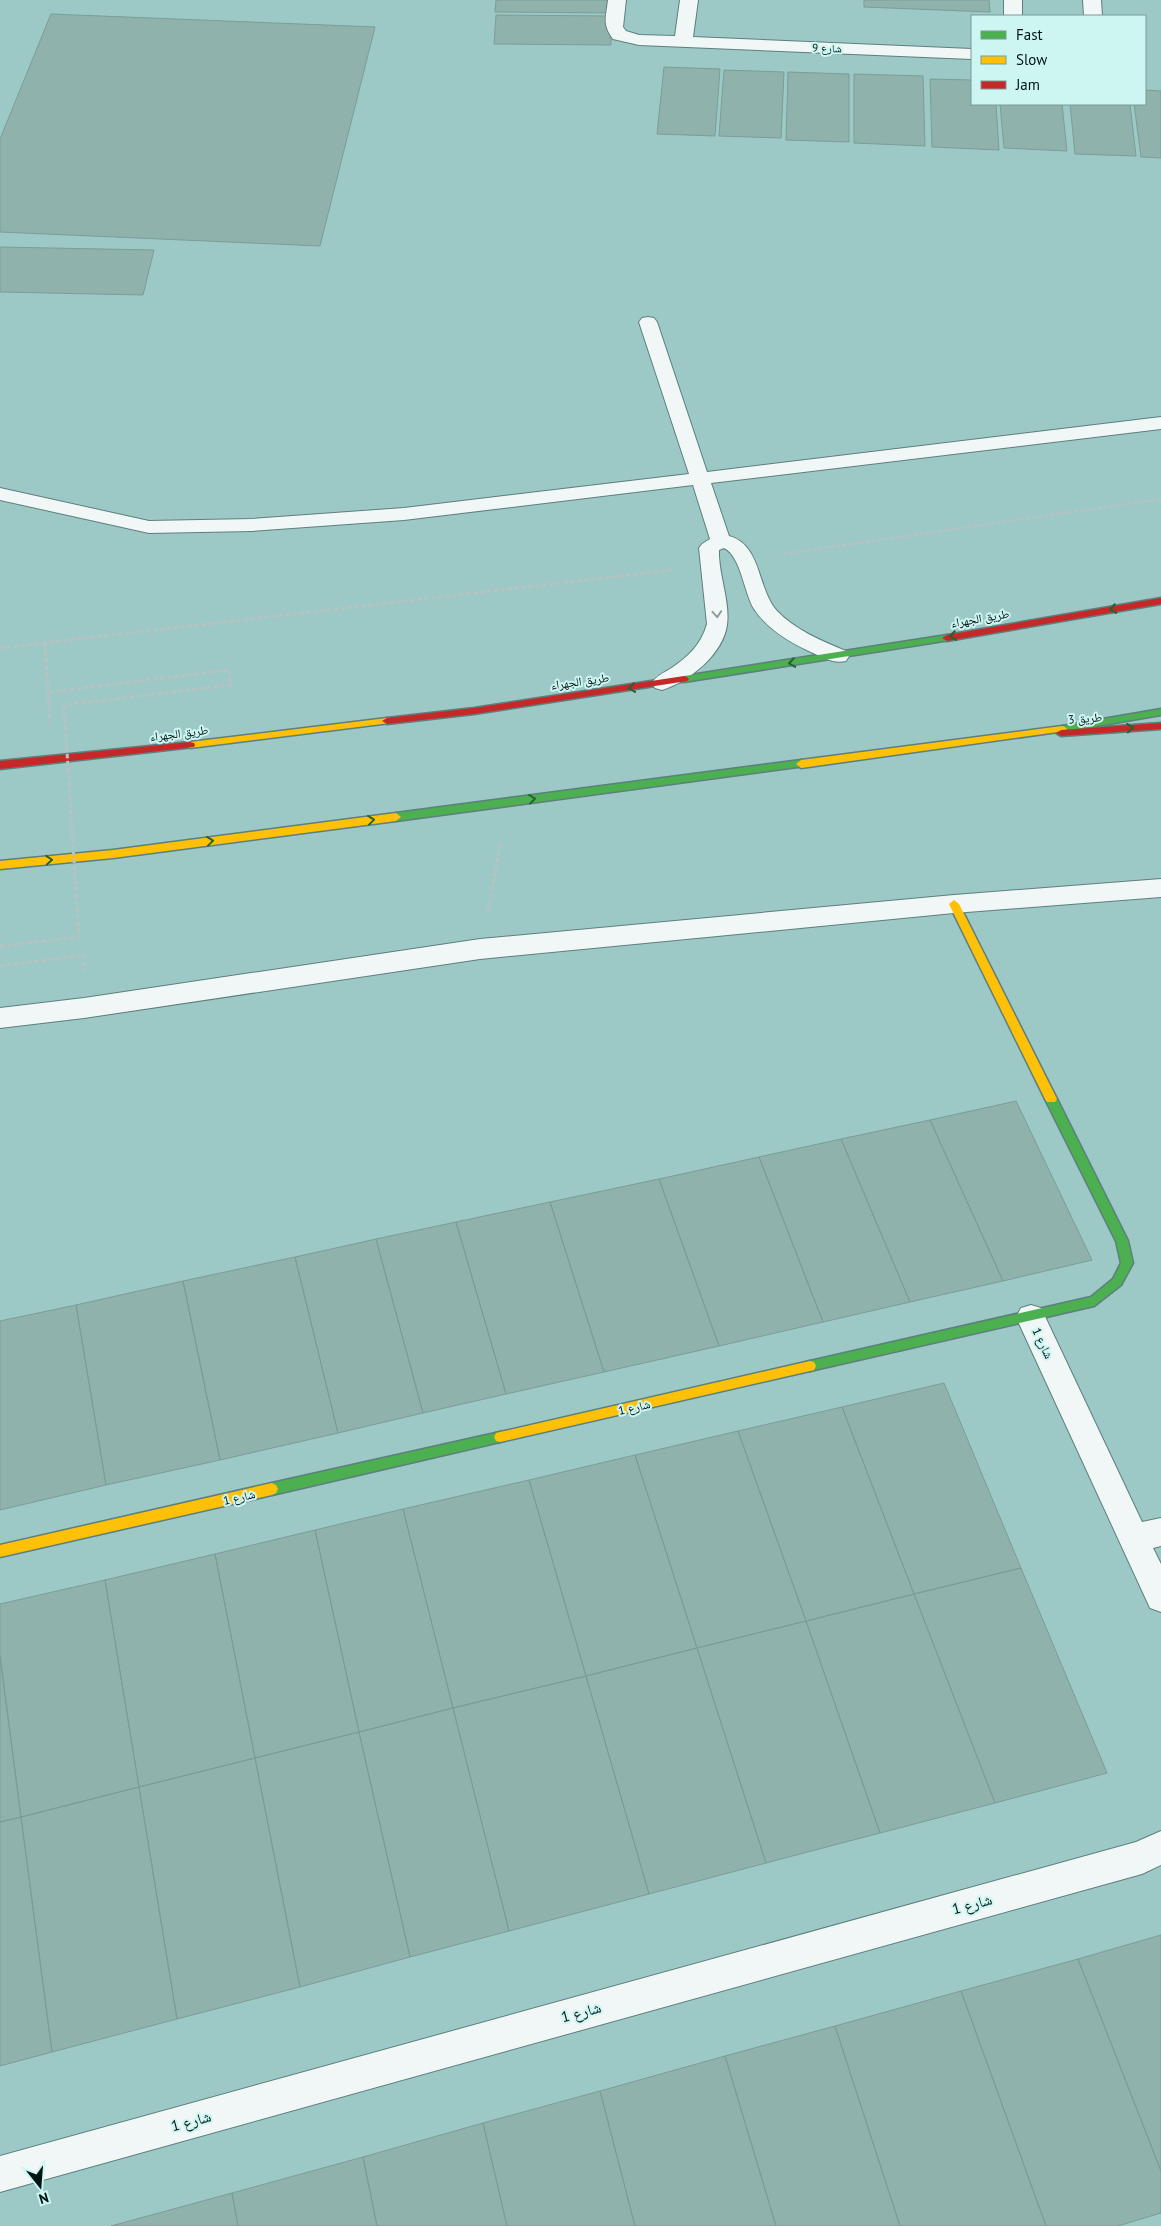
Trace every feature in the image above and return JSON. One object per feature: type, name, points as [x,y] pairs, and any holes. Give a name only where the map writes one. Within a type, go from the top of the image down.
[{"type":"main road","name":"طريق الجهراء","points":[[0,765],[132,752],[454,713],[839,656],[1161,601]]},
{"type":"main road","points":[[0,864],[113,854],[1012,737],[1161,712]]},
{"type":"main road","name":"طريق 3","points":[[1012,737],[1161,726]]},
{"type":"main road","points":[[954,904],[1112,1217],[1122,1241],[1127,1263],[1117,1282],[1094,1301],[1031,1317]]},
{"type":"main road","name":"شارع 1","points":[[0,1551],[1031,1317]]},
{"type":"street","name":"شارع 9","points":[[617,0],[614,27],[619,34],[639,40],[971,54]]},
{"type":"street","points":[[683,42],[689,0]]},
{"type":"street","points":[[1013,0],[1013,15]]},
{"type":"street","points":[[1092,0],[1093,15]]},
{"type":"street","points":[[0,1018],[84,1008],[480,949],[954,904],[1161,888]]},
{"type":"street","name":"شارع 1","points":[[1031,1317],[1148,1535],[1161,1598]]},
{"type":"street","name":"شارع 1","points":[[0,2174],[1132,1860],[1161,1847]]},
{"type":"lane","points":[[648,322],[721,541]]},
{"type":"lane","points":[[0,494],[149,527],[242,525],[404,514],[700,480],[1161,423]]},
{"type":"lane","points":[[662,683],[694,663],[705,650],[713,636],[718,615],[708,566],[709,548],[721,541],[730,542],[745,560],[758,599],[767,612],[797,637],[839,656]]},
{"type":"path","points":[[745,560],[1161,499]]},
{"type":"path","points":[[0,648],[708,566]]},
{"type":"path","points":[[0,946],[79,937],[64,705],[231,685],[229,670],[49,692],[45,644]]},
{"type":"path","points":[[480,949],[501,840]]},
{"type":"path","points":[[0,966],[84,955]]},
{"type":"building","points":[[496,0],[612,0],[612,13],[495,12]]},
{"type":"building","points":[[864,0],[989,0],[990,12],[864,7]]},
{"type":"building","points":[[51,14],[375,27],[320,246],[0,232],[0,139]]},
{"type":"building","points":[[496,15],[611,16],[611,45],[494,44]]},
{"type":"building","points":[[664,67],[720,69],[715,136],[657,134]]},
{"type":"building","points":[[724,70],[784,72],[781,138],[719,136]]},
{"type":"building","points":[[788,72],[849,74],[849,142],[786,140]]},
{"type":"building","points":[[854,74],[923,76],[925,146],[854,143]]},
{"type":"building","points":[[930,79],[971,80],[971,105],[996,105],[999,150],[932,147]]},
{"type":"building","points":[[1146,90],[1161,91],[1161,158],[1141,157],[1134,105],[1146,105]]},
{"type":"building","points":[[1000,105],[1062,105],[1067,151],[1004,148]]},
{"type":"building","points":[[1070,105],[1130,105],[1136,156],[1075,154]]},
{"type":"building","points":[[0,247],[154,250],[143,295],[0,292]]},
{"type":"building","points":[[1016,1101],[1092,1260],[1003,1281],[930,1120]]},
{"type":"building","points":[[930,1120],[1003,1281],[910,1302],[841,1139]]},
{"type":"building","points":[[841,1139],[910,1302],[823,1322],[759,1157]]},
{"type":"building","points":[[759,1157],[823,1322],[719,1346],[659,1179]]},
{"type":"building","points":[[659,1179],[719,1346],[604,1372],[550,1202]]},
{"type":"building","points":[[550,1202],[604,1372],[506,1394],[456,1222]]},
{"type":"building","points":[[456,1222],[506,1394],[423,1413],[376,1239]]},
{"type":"building","points":[[376,1239],[423,1413],[338,1433],[295,1257]]},
{"type":"building","points":[[295,1257],[338,1433],[220,1460],[183,1281]]},
{"type":"building","points":[[183,1281],[220,1460],[106,1485],[76,1305]]},
{"type":"building","points":[[76,1305],[106,1485],[0,1510],[0,1321]]},
{"type":"building","points":[[944,1383],[1021,1568],[914,1594],[842,1407]]},
{"type":"building","points":[[842,1407],[914,1594],[806,1621],[738,1431]]},
{"type":"building","points":[[738,1431],[806,1621],[697,1648],[635,1455]]},
{"type":"building","points":[[635,1455],[697,1648],[586,1676],[529,1480]]},
{"type":"building","points":[[529,1480],[586,1676],[453,1708],[403,1509]]},
{"type":"building","points":[[403,1509],[453,1708],[359,1732],[315,1530]]},
{"type":"building","points":[[315,1530],[359,1732],[255,1758],[215,1554]]},
{"type":"building","points":[[215,1554],[255,1758],[139,1787],[105,1580]]},
{"type":"building","points":[[1021,1568],[1107,1773],[995,1803],[914,1594]]},
{"type":"building","points":[[105,1580],[139,1787],[21,1817],[0,1656],[0,1604]]},
{"type":"building","points":[[914,1594],[995,1803],[880,1833],[806,1621]]},
{"type":"building","points":[[806,1621],[880,1833],[766,1863],[697,1648]]},
{"type":"building","points":[[697,1648],[766,1863],[649,1894],[586,1676]]},
{"type":"building","points":[[0,1656],[21,1817],[0,1822]]},
{"type":"building","points":[[586,1676],[649,1894],[509,1931],[453,1708]]},
{"type":"building","points":[[453,1708],[509,1931],[410,1957],[359,1732]]},
{"type":"building","points":[[359,1732],[410,1957],[300,1987],[255,1758]]},
{"type":"building","points":[[255,1758],[300,1987],[177,2019],[139,1787]]},
{"type":"building","points":[[139,1787],[177,2019],[52,2052],[21,1817]]},
{"type":"building","points":[[21,1817],[52,2052],[0,2066],[0,1822]]},
{"type":"building","points":[[1161,1935],[1161,2171],[1078,1959]]},
{"type":"building","points":[[1078,1959],[1161,2171],[1161,2213],[1118,2226],[1046,2226],[961,1991]]},
{"type":"building","points":[[961,1991],[1046,2226],[900,2226],[835,2026]]},
{"type":"building","points":[[835,2026],[900,2226],[776,2226],[725,2056]]},
{"type":"building","points":[[725,2056],[776,2226],[635,2226],[600,2091]]},
{"type":"building","points":[[600,2091],[635,2226],[507,2226],[483,2123]]},
{"type":"building","points":[[483,2123],[507,2226],[377,2226],[363,2157]]},
{"type":"building","points":[[363,2157],[377,2226],[238,2226],[232,2193]]},
{"type":"building","points":[[232,2193],[238,2226],[111,2226]]},
{"type":"traffic: fast","points":[[684,679],[947,638]]},
{"type":"traffic: fast","points":[[1062,729],[1161,712]]},
{"type":"traffic: fast","points":[[396,817],[801,764]]},
{"type":"traffic: fast","points":[[810,1366],[1094,1301],[1117,1282],[1127,1263],[1122,1241],[1051,1099]]},
{"type":"traffic: fast","points":[[272,1489],[500,1437]]},
{"type":"traffic: slow","points":[[190,745],[387,721]]},
{"type":"traffic: slow","points":[[801,764],[1062,729]]},
{"type":"traffic: slow","points":[[0,865],[113,854],[396,817]]},
{"type":"traffic: slow","points":[[954,904],[1051,1099]]},
{"type":"traffic: slow","points":[[500,1437],[810,1366]]},
{"type":"traffic: slow","points":[[0,1551],[272,1489]]},
{"type":"traffic: jam","points":[[947,638],[1161,601]]},
{"type":"traffic: jam","points":[[387,721],[474,711],[684,679]]},
{"type":"traffic: jam","points":[[1061,733],[1161,726]]},
{"type":"traffic: jam","points":[[0,765],[190,745]]}]
